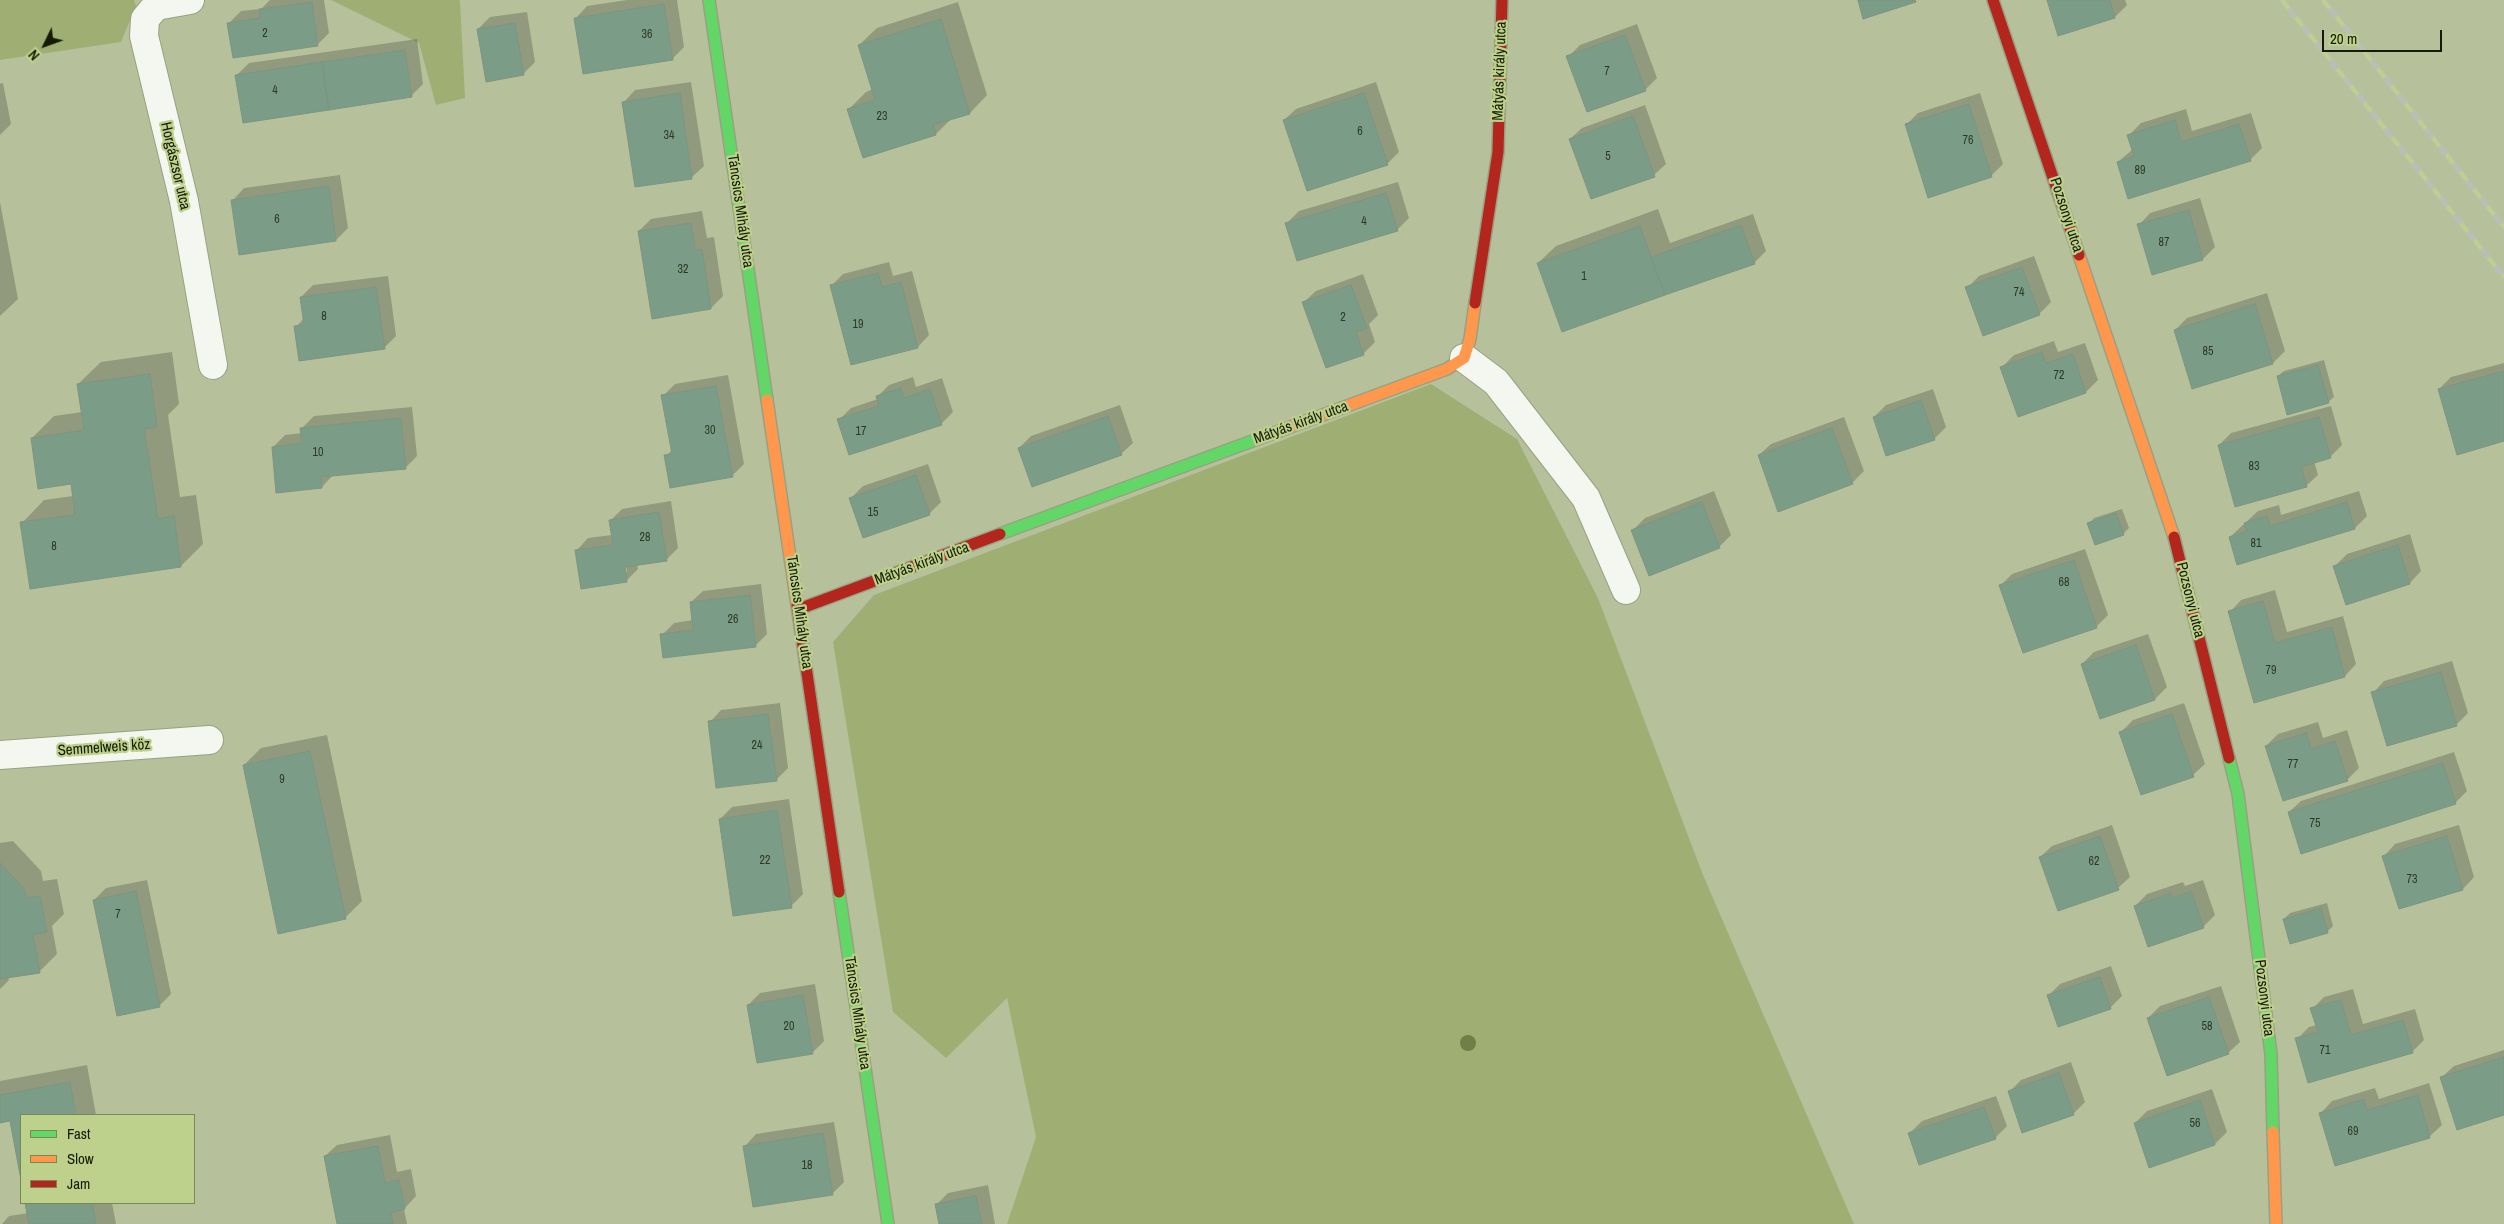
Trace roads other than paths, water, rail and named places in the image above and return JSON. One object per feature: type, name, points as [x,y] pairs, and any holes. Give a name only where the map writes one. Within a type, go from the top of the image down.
[{"type":"street","name":"Horgászsor utca","points":[[190,0],[156,6],[145,19],[144,36],[184,201],[212,365]]},
{"type":"street","name":"Táncsics Mihály utca","points":[[709,0],[888,1224]]},
{"type":"street","name":"Mátyás király utca","points":[[799,610],[1447,369],[1464,358],[1470,339],[1498,152],[1502,0]]},
{"type":"street","name":"Pozsonyi utca","points":[[1993,0],[2173,533],[2238,794],[2272,1054],[2276,1224]]},
{"type":"street","points":[[1464,358],[1496,382],[1586,498],[1626,590]]},
{"type":"street","name":"Semmelweis köz","points":[[0,755],[209,740]]},
{"type":"railway","points":[[2282,0],[2504,277]]},
{"type":"railway","points":[[2323,0],[2504,227]]}]
